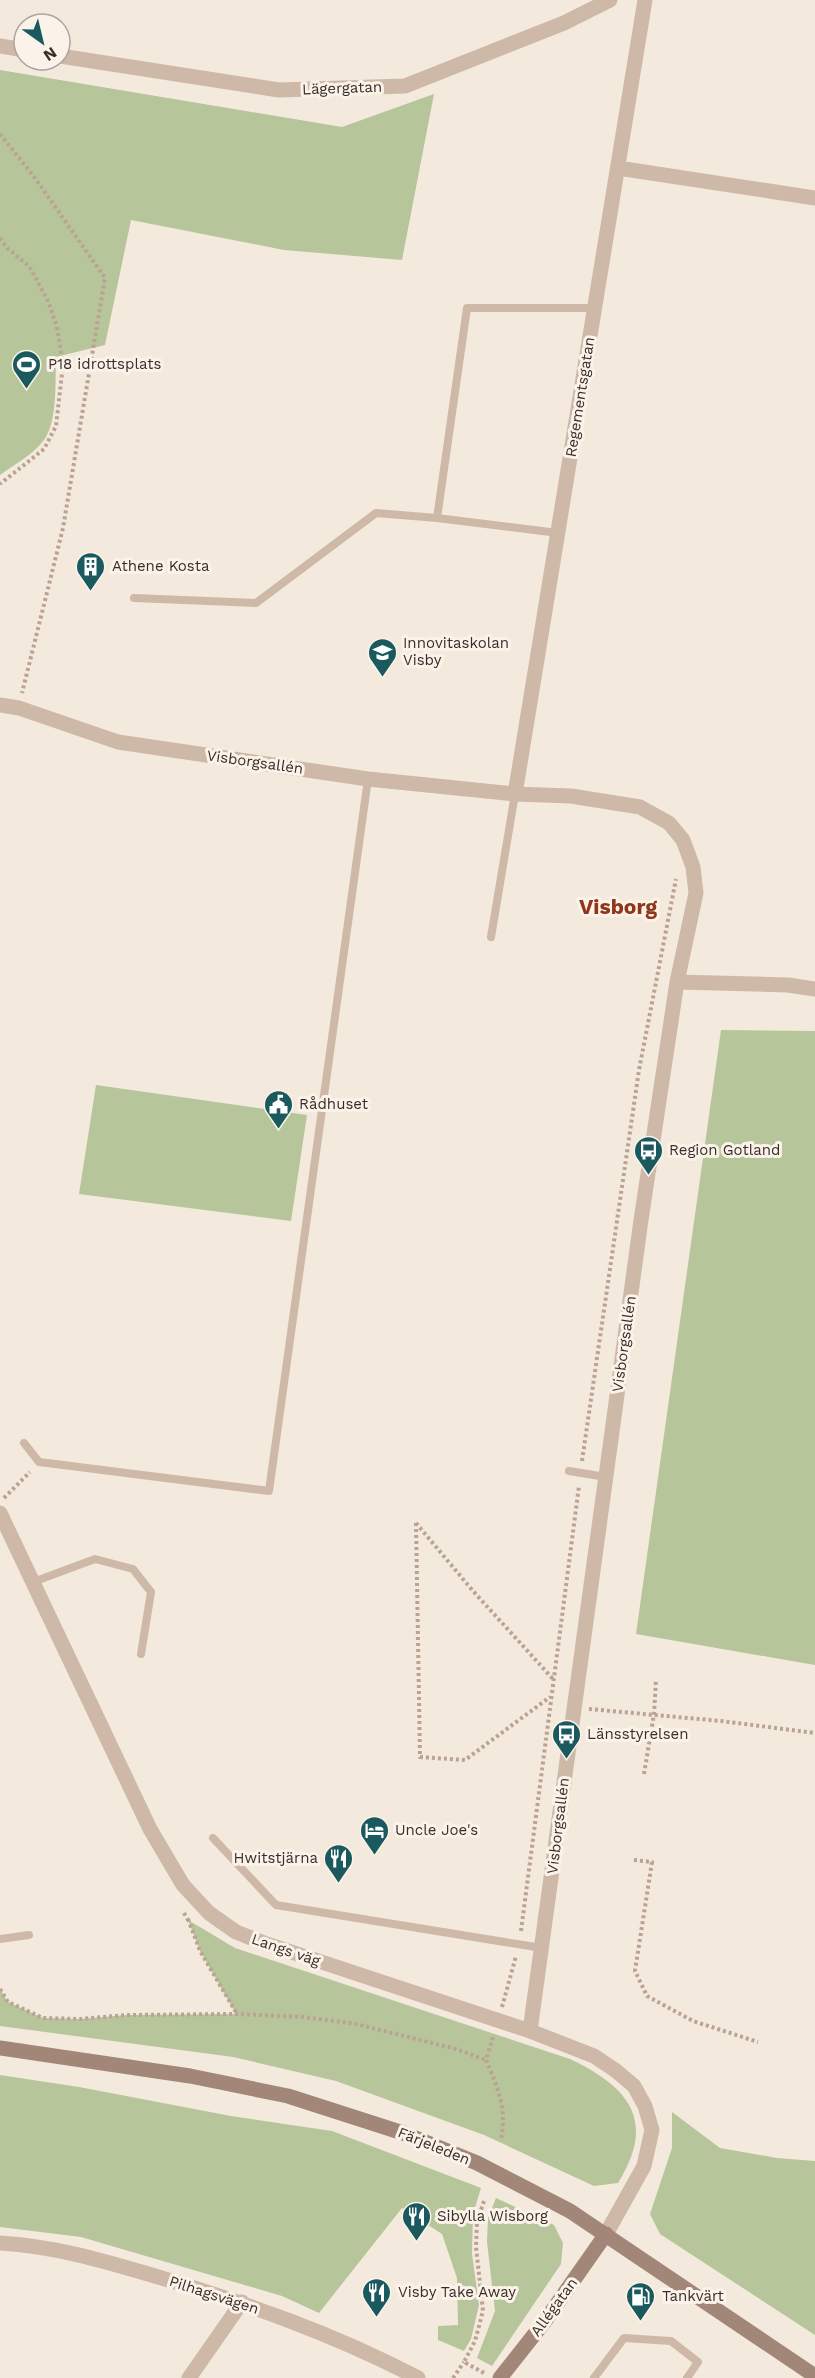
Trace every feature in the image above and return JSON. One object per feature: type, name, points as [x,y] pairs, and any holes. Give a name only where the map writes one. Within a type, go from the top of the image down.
[{"type":"main road","name":"Färjeleden","points":[[0,2048],[180,2075],[288,2096],[403,2133],[477,2163],[570,2211],[815,2376]]},
{"type":"main road","name":"Allégatan","points":[[500,2378],[546,2321],[606,2234]]},
{"type":"street","name":"Lägergatan","points":[[72,58],[279,90],[405,86],[564,23],[610,0]]},
{"type":"street","name":"Regementsgatan","points":[[515,794],[645,0]]},
{"type":"street","points":[[618,168],[815,198]]},
{"type":"street","name":"Visborgsallén","points":[[0,705],[19,708],[118,742],[368,779],[515,794],[571,796],[640,807],[669,823],[683,840],[693,867],[696,893],[676,982],[530,2031]]},
{"type":"street","points":[[676,982],[788,985],[815,989]]},
{"type":"street","name":"Langs väg","points":[[0,1513],[150,1829],[183,1885],[209,1913],[236,1932],[264,1943],[530,2031],[594,2056],[634,2086],[645,2106],[652,2130],[644,2166],[606,2234]]},
{"type":"street","name":"Pilhagsvägen","points":[[0,2243],[76,2253],[242,2302],[357,2347],[418,2378]]},
{"type":"street","points":[[189,2378],[242,2302]]},
{"type":"lane","points":[[437,518],[467,308],[594,308]]},
{"type":"lane","points":[[134,598],[256,603],[376,513],[558,533]]},
{"type":"lane","points":[[24,1443],[39,1462],[269,1491],[368,779]]},
{"type":"lane","points":[[491,937],[515,794]]},
{"type":"lane","points":[[569,1471],[606,1477]]},
{"type":"lane","points":[[33,1582],[95,1560],[133,1569],[151,1592],[141,1654]]},
{"type":"lane","points":[[213,1838],[276,1905],[542,1948]]},
{"type":"lane","points":[[0,1939],[29,1935]]},
{"type":"lane","points":[[594,2378],[624,2338],[671,2341],[698,2362],[687,2378]]},
{"type":"path","points":[[0,134],[35,178],[105,278],[63,528],[19,708]]},
{"type":"path","points":[[0,238],[7,248],[29,266],[48,301],[57,327],[63,365],[56,426],[44,449],[0,484]]},
{"type":"path","points":[[501,2140],[505,2120],[499,2091],[486,2060],[520,1943],[580,1473],[639,1070],[676,875]]},
{"type":"path","points":[[0,1502],[39,1462]]},
{"type":"path","points":[[550,1697],[465,1760],[420,1757],[416,1522],[472,1591],[553,1679]]},
{"type":"path","points":[[644,1774],[657,1680]]},
{"type":"path","points":[[575,1708],[654,1714],[815,1733]]},
{"type":"path","points":[[634,1860],[652,1862],[635,1971],[647,1996],[693,2021],[758,2042]]},
{"type":"path","points":[[183,1885],[188,1920],[200,1951],[237,2014]]},
{"type":"path","points":[[0,1989],[8,2002],[43,2019],[127,2015],[237,2014],[304,2017],[356,2024],[456,2049],[486,2060]]},
{"type":"path","points":[[453,2378],[475,2341],[483,2311],[476,2247],[477,2222],[484,2201]]},
{"type":"path","points":[[464,2362],[492,2378]]},
{"type":"green space","points":[[0,70],[342,127],[434,94],[402,260],[284,250],[131,220],[105,345],[56,357],[54,411],[48,432],[35,450],[0,475]]},
{"type":"green space","points":[[721,1030],[815,1031],[815,1665],[636,1634]]},
{"type":"green space","points":[[96,1085],[307,1115],[291,1221],[79,1194]]},
{"type":"green space","points":[[188,1920],[235,1948],[570,2059],[591,2070],[608,2081],[621,2094],[631,2108],[636,2124],[630,2161],[618,2183],[594,2186],[484,2135],[336,2081],[233,2057],[0,2026],[0,1989],[8,2002],[43,2018],[236,2014],[200,1951]]},
{"type":"green space","points":[[0,2075],[79,2087],[231,2116],[332,2131],[481,2188],[473,2214],[472,2254],[479,2305],[471,2339],[464,2351],[438,2340],[438,2326],[458,2325],[457,2278],[442,2234],[402,2208],[319,2313],[282,2296],[81,2237],[0,2227]]},
{"type":"green space","points":[[672,2112],[720,2148],[777,2158],[815,2161],[815,2335],[660,2234],[650,2214],[672,2148]]},
{"type":"green space","points":[[496,2198],[554,2225],[563,2243],[561,2264],[492,2366],[477,2358],[495,2311],[487,2242],[488,2218]]},
{"type":"place","name":"P18 idrottsplats","points":[[27,390]]},
{"type":"place","name":"Athene Kosta","points":[[91,592]]},
{"type":"place","name":"Innovitaskolan Visby","points":[[382,678]]},
{"type":"place","name":"Rådhuset","points":[[278,1130]]},
{"type":"place","name":"Region Gotland","points":[[648,1176]]},
{"type":"place","name":"Länsstyrelsen","points":[[566,1760]]},
{"type":"place","name":"Uncle Joe's","points":[[374,1856]]},
{"type":"place","name":"Hwitstjärna","points":[[339,1884]]},
{"type":"place","name":"Sibylla Wisborg","points":[[416,2242]]},
{"type":"place","name":"Visby Take Away","points":[[377,2318]]},
{"type":"place","name":"Tankvärt","points":[[641,2322]]},
{"type":"district","name":"Visborg","points":[[618,907]]}]
